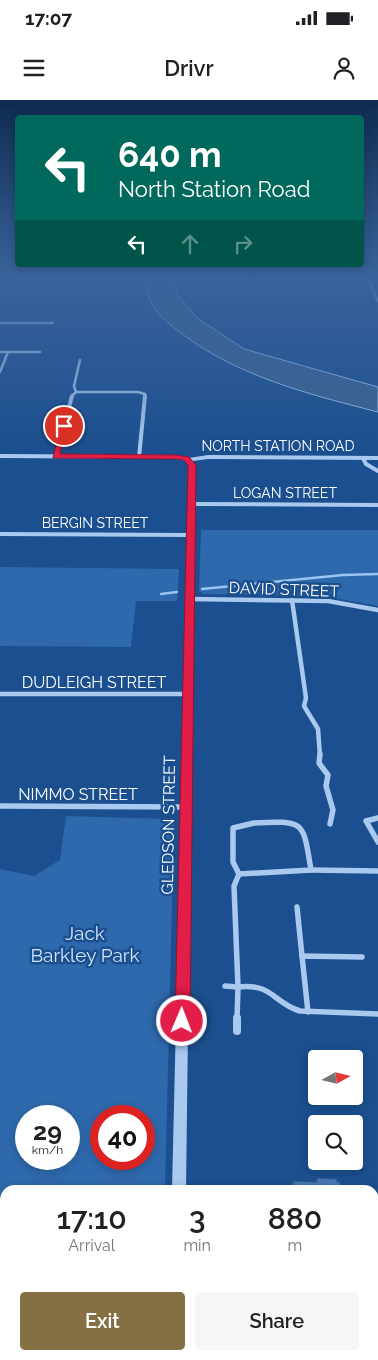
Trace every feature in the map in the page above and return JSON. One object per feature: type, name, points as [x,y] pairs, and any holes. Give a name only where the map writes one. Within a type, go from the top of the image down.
[{"type":"street","points":[[0,352],[40,352]]},
{"type":"street","points":[[0,372],[8,352]]},
{"type":"street","points":[[76,392],[74,386],[80,360]]},
{"type":"street","points":[[56,456],[72,395],[76,392],[144,393],[146,397],[139,456]]},
{"type":"street","name":"NORTH STATION ROAD","points":[[0,456],[139,456],[182,457],[189,460],[208,457],[378,458]]},
{"type":"street","points":[[363,458],[366,464],[378,471]]},
{"type":"street","name":"GLEDSON STREET","points":[[179,1185],[192,504],[192,465],[189,460]]},
{"type":"street","name":"LOGAN STREET","points":[[192,504],[378,505]]},
{"type":"street","name":"BERGIN STREET","points":[[0,534],[191,535]]},
{"type":"street","name":"DAVID STREET","points":[[189,599],[328,601],[378,610]]},
{"type":"street","points":[[292,600],[306,698],[304,706],[318,729],[321,749],[319,764],[328,775],[326,786],[333,810],[330,824]]},
{"type":"street","name":"DUDLEIGH STREET","points":[[0,694],[187,694]]},
{"type":"street","name":"NIMMO STREET","points":[[0,806],[186,807]]},
{"type":"street","points":[[378,818],[366,821],[378,842]]},
{"type":"street","points":[[237,1031],[238,987],[234,886],[239,874],[233,862],[233,828],[245,823],[298,825],[305,833],[311,870]]},
{"type":"street","points":[[239,874],[311,870],[378,871]]},
{"type":"street","points":[[297,908],[308,1012]]},
{"type":"street","points":[[302,956],[362,957]]},
{"type":"street","points":[[225,986],[259,987],[274,995],[290,1009],[308,1012],[378,1014]]},
{"type":"green space","points":[[201,530],[378,530],[378,606],[323,596],[203,594],[199,591]]},
{"type":"green space","points":[[0,567],[179,569],[177,601],[136,601],[131,647],[0,646]]},
{"type":"green space","name":"Jack Barkley Park","points":[[66,816],[170,819],[174,822],[165,1185],[0,1185],[0,869],[34,876],[60,860]]},
{"type":"shaded area","points":[[184,335],[222,335],[244,349],[378,387],[378,412],[273,382],[223,360]]},
{"type":"building","points":[[317,1178],[337,1179],[340,1185],[294,1185],[294,1181],[317,1182]]},
{"type":"waterway","points":[[202,589],[343,575],[378,574]]},
{"type":"waterway","points":[[161,594],[177,592]]},
{"type":"route","points":[[64,426],[56,456],[182,457],[192,463],[182,1021]]}]
